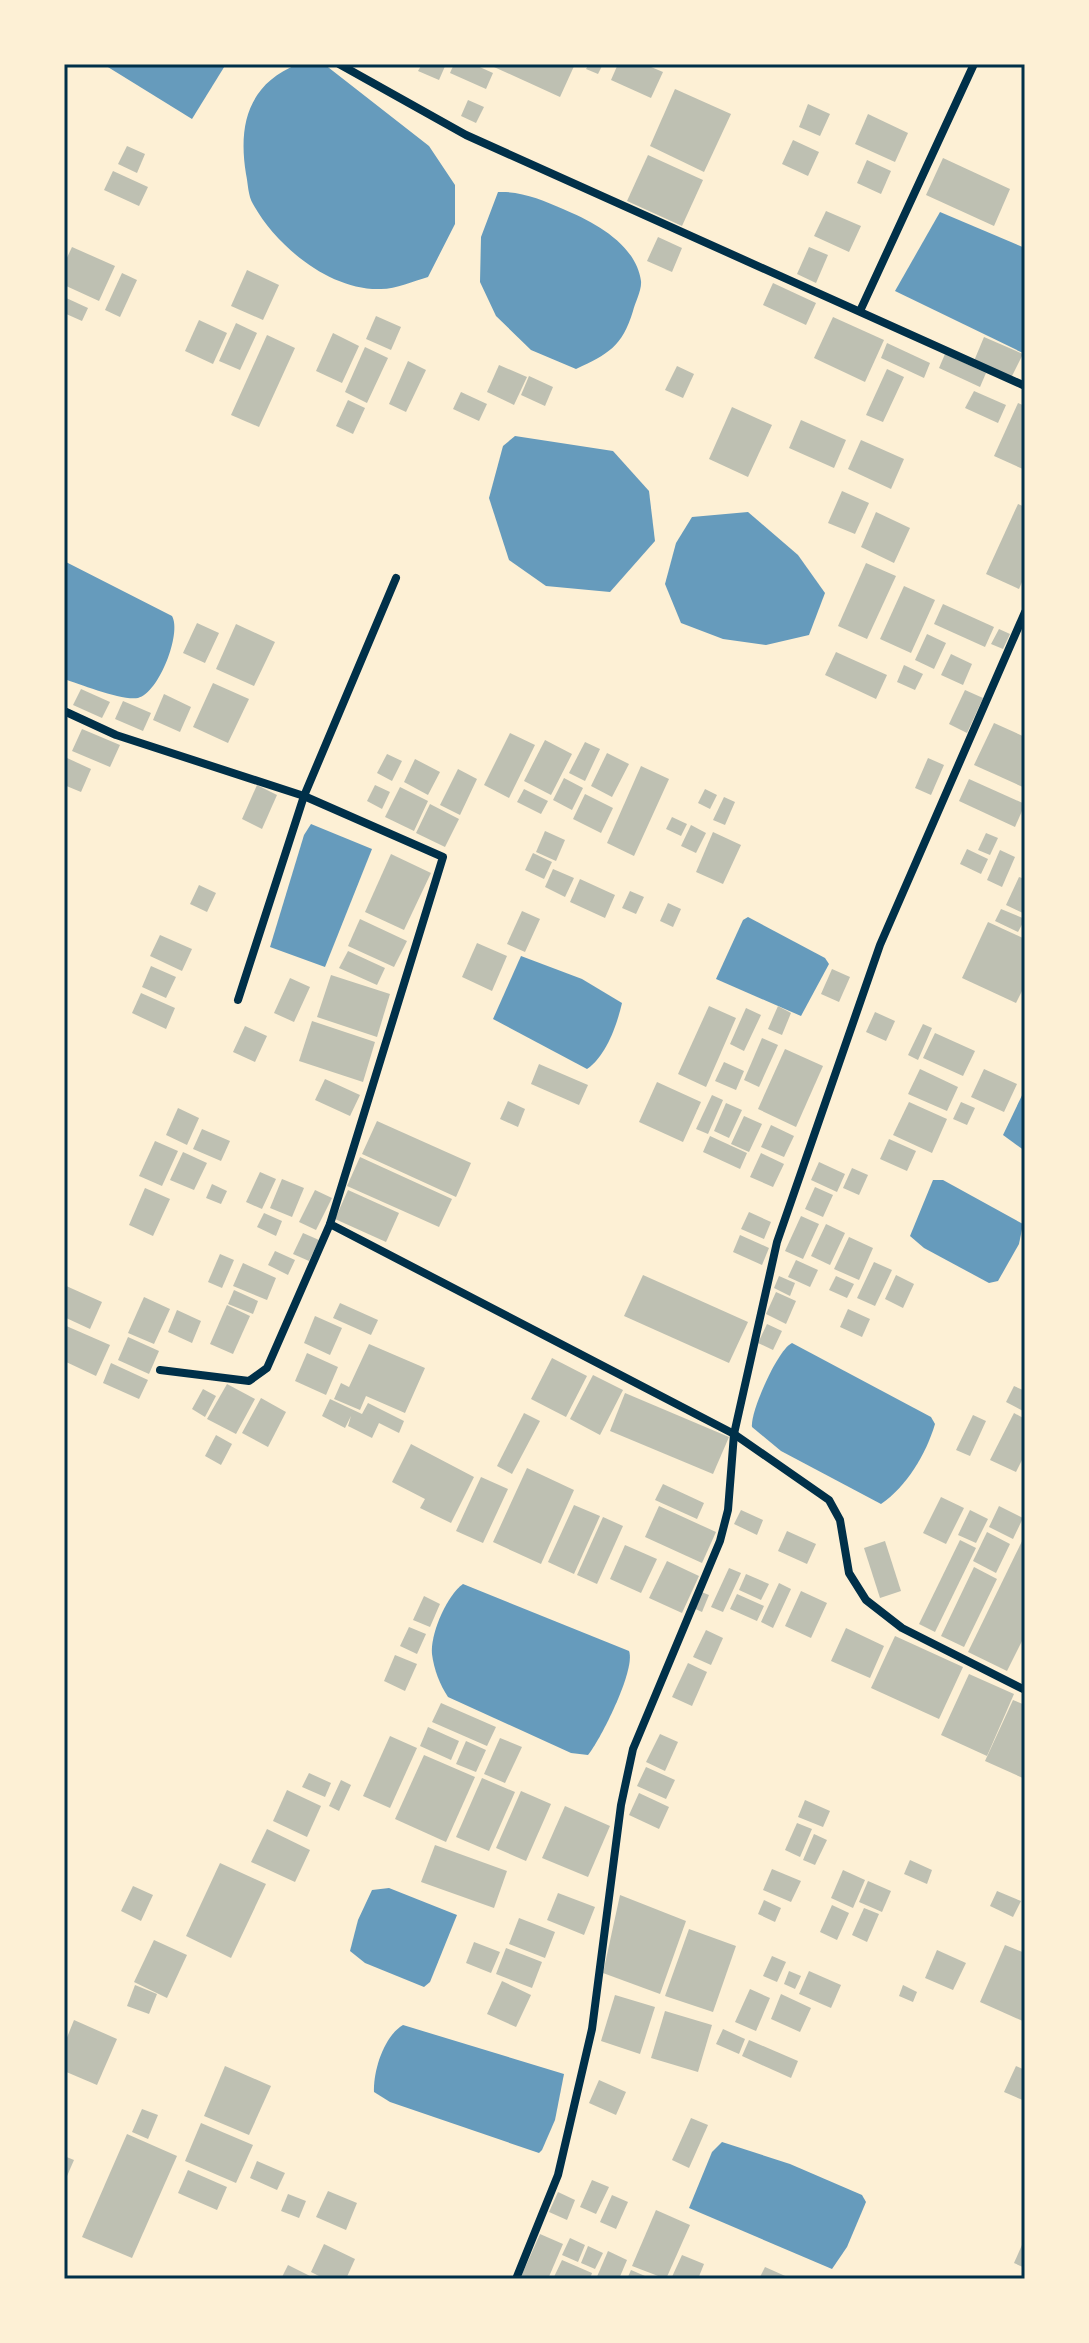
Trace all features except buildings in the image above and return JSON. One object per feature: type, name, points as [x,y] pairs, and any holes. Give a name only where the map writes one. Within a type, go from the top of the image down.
[{"type":"street","points":[[339,64],[466,135],[1025,386]]},
{"type":"street","points":[[860,311],[974,64]]},
{"type":"street","points":[[238,1000],[304,796],[396,578]]},
{"type":"street","points":[[516,2279],[558,2175],[592,2029],[621,1805],[633,1749],[720,1541],[728,1510],[734,1434],[777,1242],[880,945],[1025,612]]},
{"type":"street","points":[[64,711],[116,735],[304,796],[443,857],[330,1224],[267,1368],[249,1381],[160,1370]]},
{"type":"street","points":[[330,1224],[734,1434],[829,1500],[840,1520],[849,1573],[866,1600],[902,1628],[1025,1690]]},
{"type":"water","points":[[103,64],[226,64],[192,119]]},
{"type":"water","points":[[298,64],[324,64],[429,146],[455,185],[455,224],[428,277],[387,289],[362,288],[343,282],[324,274],[290,250],[253,204],[244,156],[250,108],[268,83]]},
{"type":"water","points":[[498,192],[532,197],[575,214],[612,236],[631,256],[641,281],[639,292],[624,333],[605,354],[576,369],[531,350],[496,316],[480,282],[481,237]]},
{"type":"water","points":[[940,212],[1025,248],[1025,354],[895,291]]},
{"type":"water","points":[[515,436],[613,451],[649,491],[655,541],[610,592],[546,586],[509,560],[489,498],[503,446]]},
{"type":"water","points":[[748,512],[798,555],[825,593],[809,635],[766,645],[723,639],[681,623],[665,584],[676,543],[692,517]]},
{"type":"water","points":[[64,561],[172,616],[174,635],[167,662],[146,694],[138,698],[122,697],[64,679]]},
{"type":"water","points":[[311,824],[372,849],[325,967],[270,947],[304,835]]},
{"type":"water","points":[[748,917],[825,958],[829,964],[801,1016],[716,979],[743,920]]},
{"type":"water","points":[[521,956],[582,979],[622,1003],[605,1048],[587,1069],[493,1019]]},
{"type":"water","points":[[1025,1089],[1025,1151],[1003,1135]]},
{"type":"water","points":[[933,1180],[943,1180],[1023,1224],[1019,1244],[998,1281],[989,1283],[924,1248],[910,1236]]},
{"type":"water","points":[[792,1343],[931,1417],[935,1424],[914,1468],[899,1488],[881,1504],[781,1451],[752,1427],[755,1408],[766,1382]]},
{"type":"water","points":[[463,1584],[629,1651],[630,1660],[623,1688],[609,1720],[588,1755],[571,1753],[448,1697],[436,1671],[432,1646],[446,1606]]},
{"type":"water","points":[[389,1888],[457,1915],[430,1982],[424,1987],[365,1963],[350,1951],[358,1920],[372,1890]]},
{"type":"water","points":[[403,2025],[564,2074],[555,2120],[542,2150],[539,2153],[390,2102],[374,2092],[375,2074],[385,2045]]},
{"type":"water","points":[[722,2142],[790,2164],[862,2195],[866,2202],[847,2247],[832,2269],[689,2208],[712,2152]]}]
